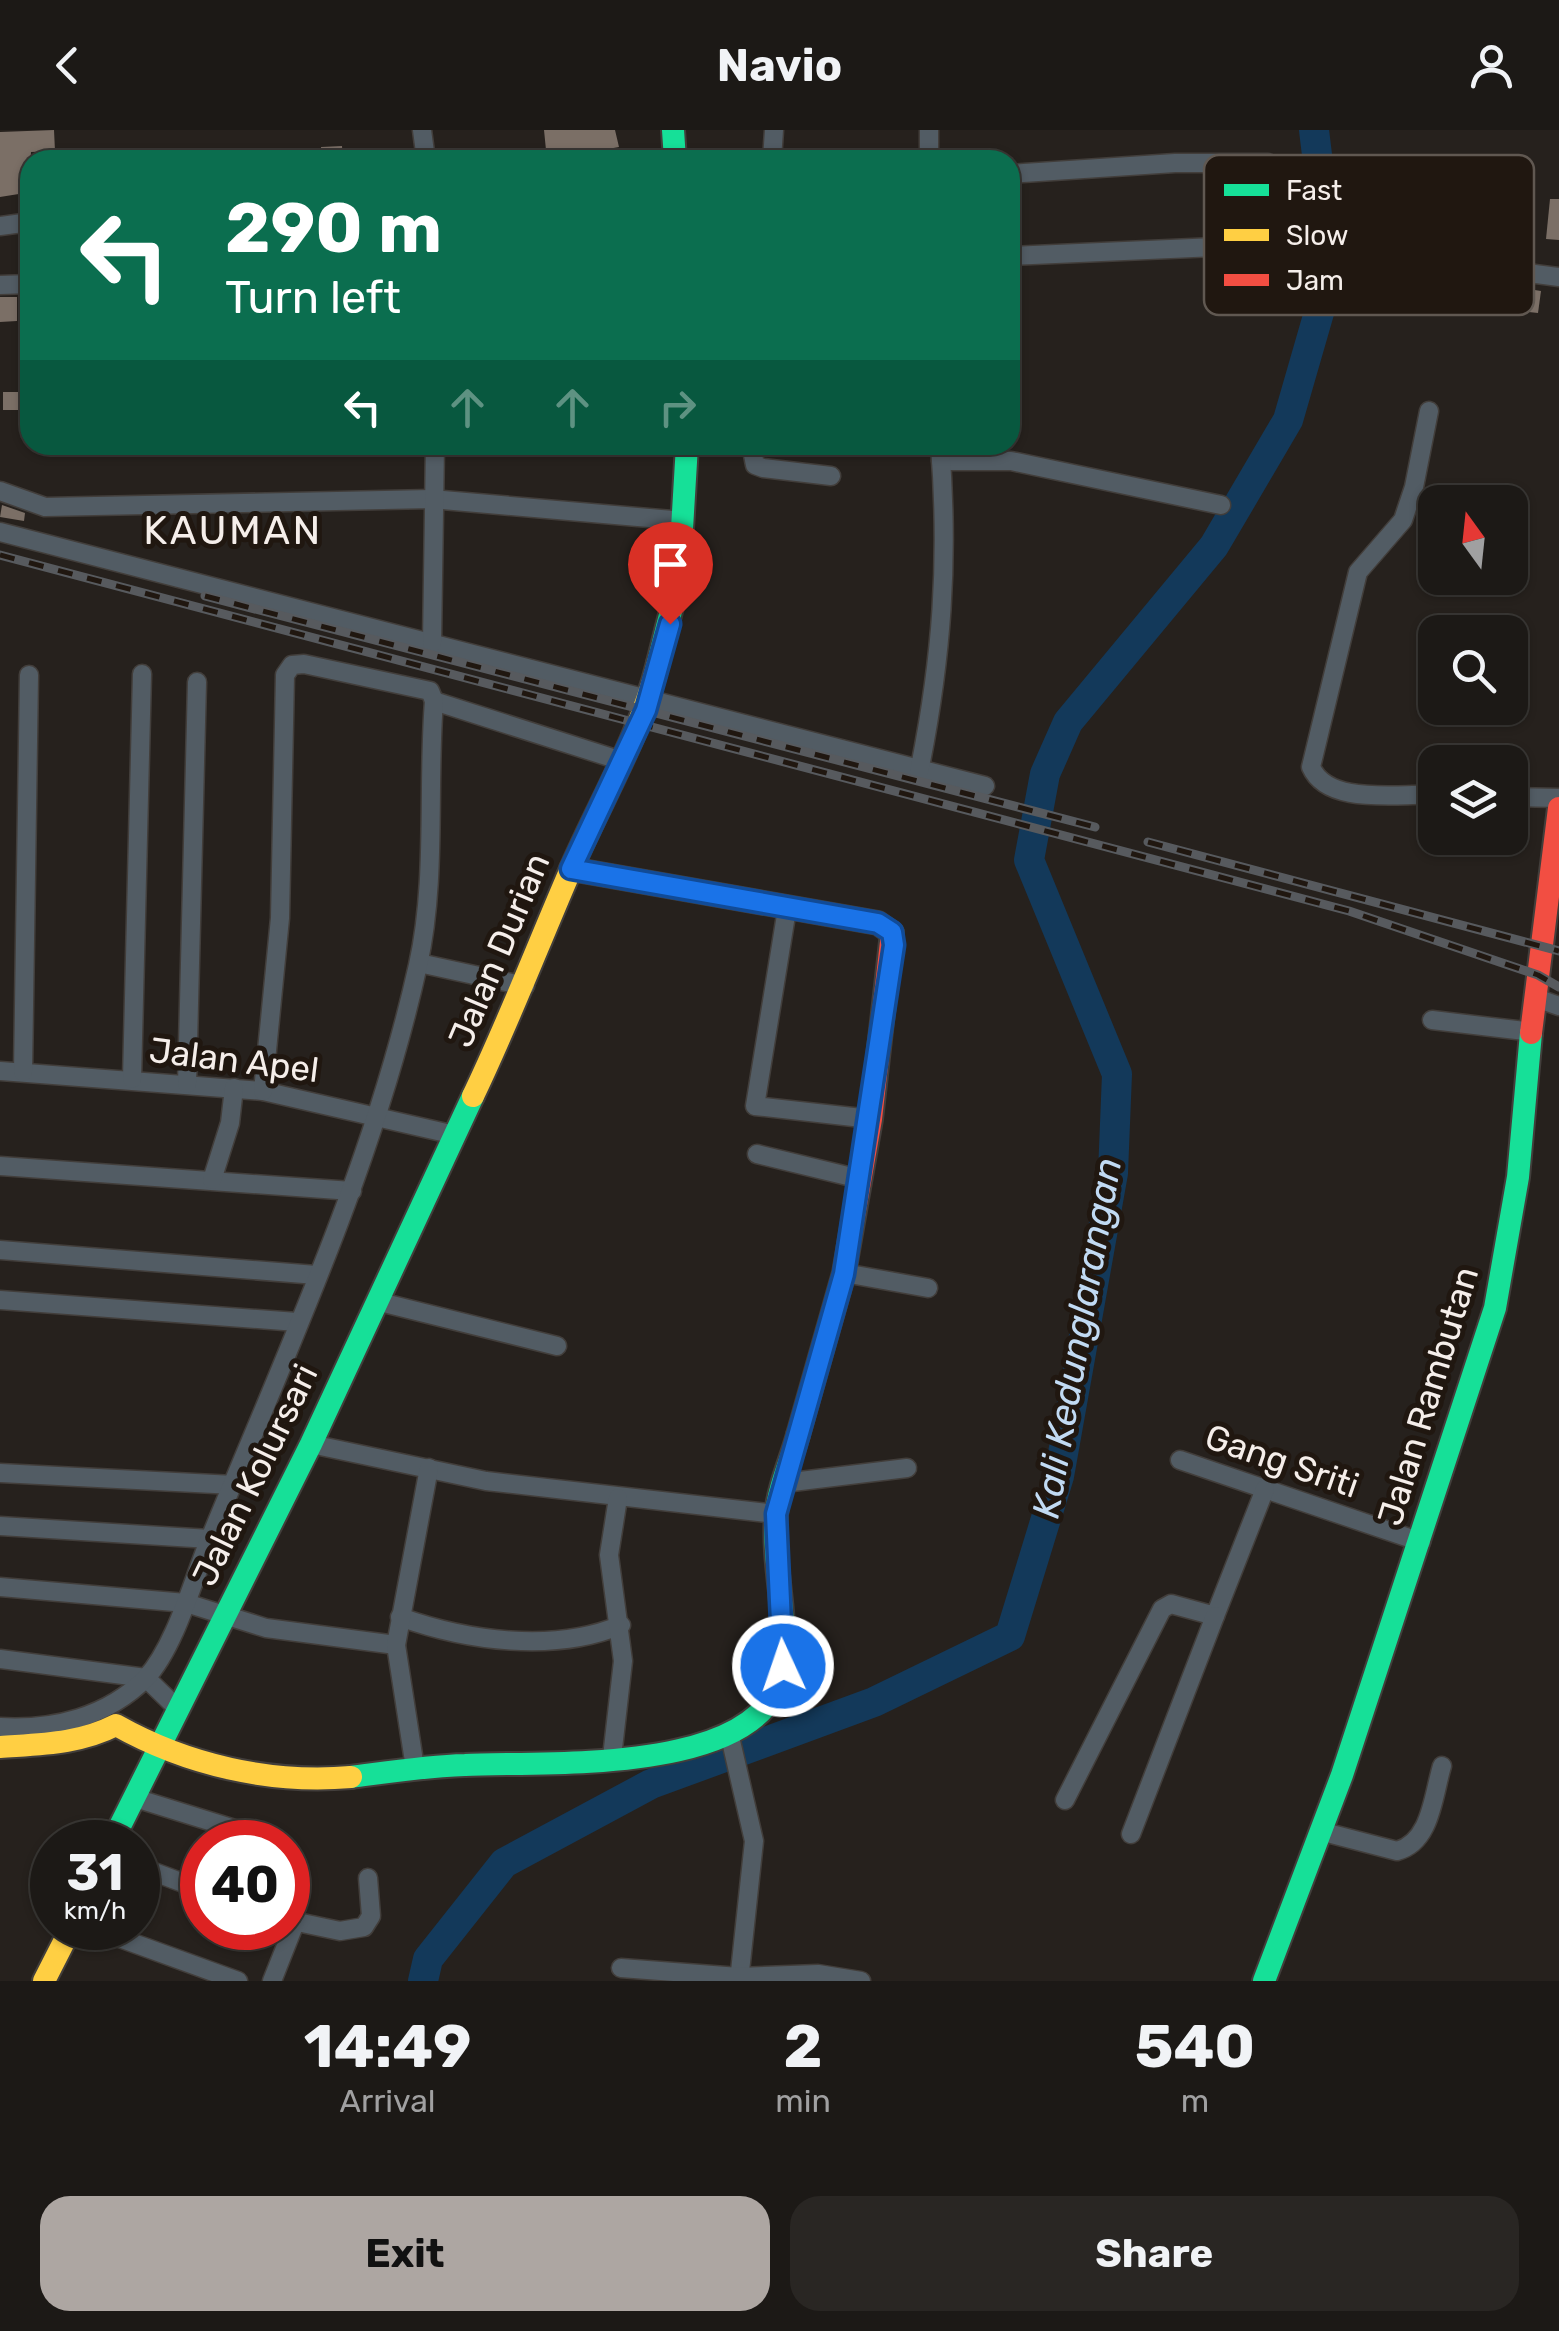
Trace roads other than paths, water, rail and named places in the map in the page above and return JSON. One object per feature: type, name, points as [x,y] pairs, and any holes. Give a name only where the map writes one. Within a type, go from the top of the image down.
[{"type":"street","points":[[1020,173],[1204,163]]},
{"type":"street","points":[[1020,256],[1204,248]]},
{"type":"street","points":[[1534,273],[1559,276]]},
{"type":"street","points":[[1418,794],[1335,791],[1316,778],[1310,766],[1358,572],[1403,520],[1430,411]]},
{"type":"street","points":[[432,643],[431,499],[435,455]]},
{"type":"street","name":"Jalan Durian","points":[[456,1135],[514,983],[649,702],[679,579],[687,455]]},
{"type":"street","points":[[754,455],[755,465],[762,468],[831,476]]},
{"type":"street","points":[[919,772],[936,686],[945,607],[947,552],[940,455]]},
{"type":"street","points":[[958,455],[1011,461],[1220,505]]},
{"type":"street","points":[[0,491],[45,507],[431,499],[684,521]]},
{"type":"street","points":[[0,532],[985,786]]},
{"type":"street","points":[[0,1727],[56,1725],[84,1717],[151,1681],[190,1604],[210,1539],[381,1116],[419,962],[434,701],[430,691],[304,664],[292,665],[285,675],[280,918],[263,1091]]},
{"type":"street","points":[[132,1079],[142,674]]},
{"type":"street","points":[[22,1072],[29,675]]},
{"type":"street","points":[[187,1084],[196,682]]},
{"type":"street","points":[[434,701],[622,761]]},
{"type":"street","points":[[1528,797],[1559,798]]},
{"type":"street","name":"Jalan Rambutan","points":[[1264,1981],[1421,1542],[1496,1308],[1509,1246],[1536,998],[1553,891],[1559,808]]},
{"type":"street","points":[[0,1746],[64,1743],[121,1728],[158,1746],[248,1771],[309,1778],[644,1754],[730,1738],[778,1691],[783,1666],[776,1514],[844,1274],[871,1118],[892,932],[878,923],[571,869]]},
{"type":"street","points":[[786,909],[755,1106],[871,1118]]},
{"type":"street","points":[[419,962],[514,983]]},
{"type":"street","points":[[1536,998],[1559,1006]]},
{"type":"street","points":[[1432,1020],[1533,1032]]},
{"type":"street","name":"Jalan Apel","points":[[0,1071],[263,1091],[456,1135]]},
{"type":"street","points":[[212,1180],[230,1123],[234,1088]]},
{"type":"street","name":"Jalan Kolursari","points":[[124,1820],[220,1615],[311,1444],[456,1135]]},
{"type":"street","points":[[757,1154],[860,1179]]},
{"type":"street","points":[[0,1166],[352,1191]]},
{"type":"street","points":[[0,1250],[316,1275]]},
{"type":"street","points":[[844,1274],[928,1288]]},
{"type":"street","points":[[0,1300],[297,1322]]},
{"type":"street","points":[[376,1301],[557,1346]]},
{"type":"street","points":[[311,1444],[486,1481],[776,1514]]},
{"type":"street","name":"Gang Sriti","points":[[1180,1460],[1421,1542]]},
{"type":"street","points":[[415,1768],[396,1646],[430,1468]]},
{"type":"street","points":[[784,1482],[907,1468]]},
{"type":"street","points":[[0,1473],[234,1486]]},
{"type":"street","points":[[1131,1834],[1266,1489]]},
{"type":"street","points":[[612,1756],[623,1661],[622,1625],[609,1555],[618,1498]]},
{"type":"street","points":[[0,1526],[210,1539]]},
{"type":"street","points":[[0,1587],[190,1604],[220,1615],[334,1640],[396,1646]]},
{"type":"street","points":[[1066,1800],[1162,1609],[1171,1604],[1215,1616]]},
{"type":"street","points":[[400,1617],[494,1639],[576,1636],[622,1625]]},
{"type":"street","points":[[0,1659],[151,1681],[177,1708]]},
{"type":"street","points":[[730,1738],[754,1841],[739,1979]]},
{"type":"street","points":[[1320,1831],[1397,1851],[1409,1848],[1421,1838],[1442,1766]]},
{"type":"street","points":[[135,1798],[206,1820]]},
{"type":"street","points":[[310,1925],[340,1931],[364,1927],[371,1916],[368,1878]]},
{"type":"street","points":[[44,1981],[60,1950]]},
{"type":"street","points":[[153,1950],[238,1981]]},
{"type":"street","points":[[272,1981],[282,1950]]},
{"type":"street","points":[[621,1968],[739,1979],[818,1974],[860,1981]]},
{"type":"waterway","name":"Kali Kedunglarangan","points":[[1314,130],[1317,155]]},
{"type":"waterway","name":"Kali Kedunglarangan","points":[[423,1981],[428,1959],[504,1863],[651,1784],[874,1702],[1010,1636],[1059,1476],[1113,1173],[1117,1074],[1029,860],[1045,774],[1068,722],[1214,546],[1288,420],[1318,315]]},
{"type":"railway","points":[[0,555],[1349,911],[1538,975],[1559,987]]},
{"type":"railway","points":[[205,596],[1095,827]]},
{"type":"railway","points":[[1148,842],[1559,951]]},
{"type":"district","name":"KAUMAN","points":[[233,530]]}]
